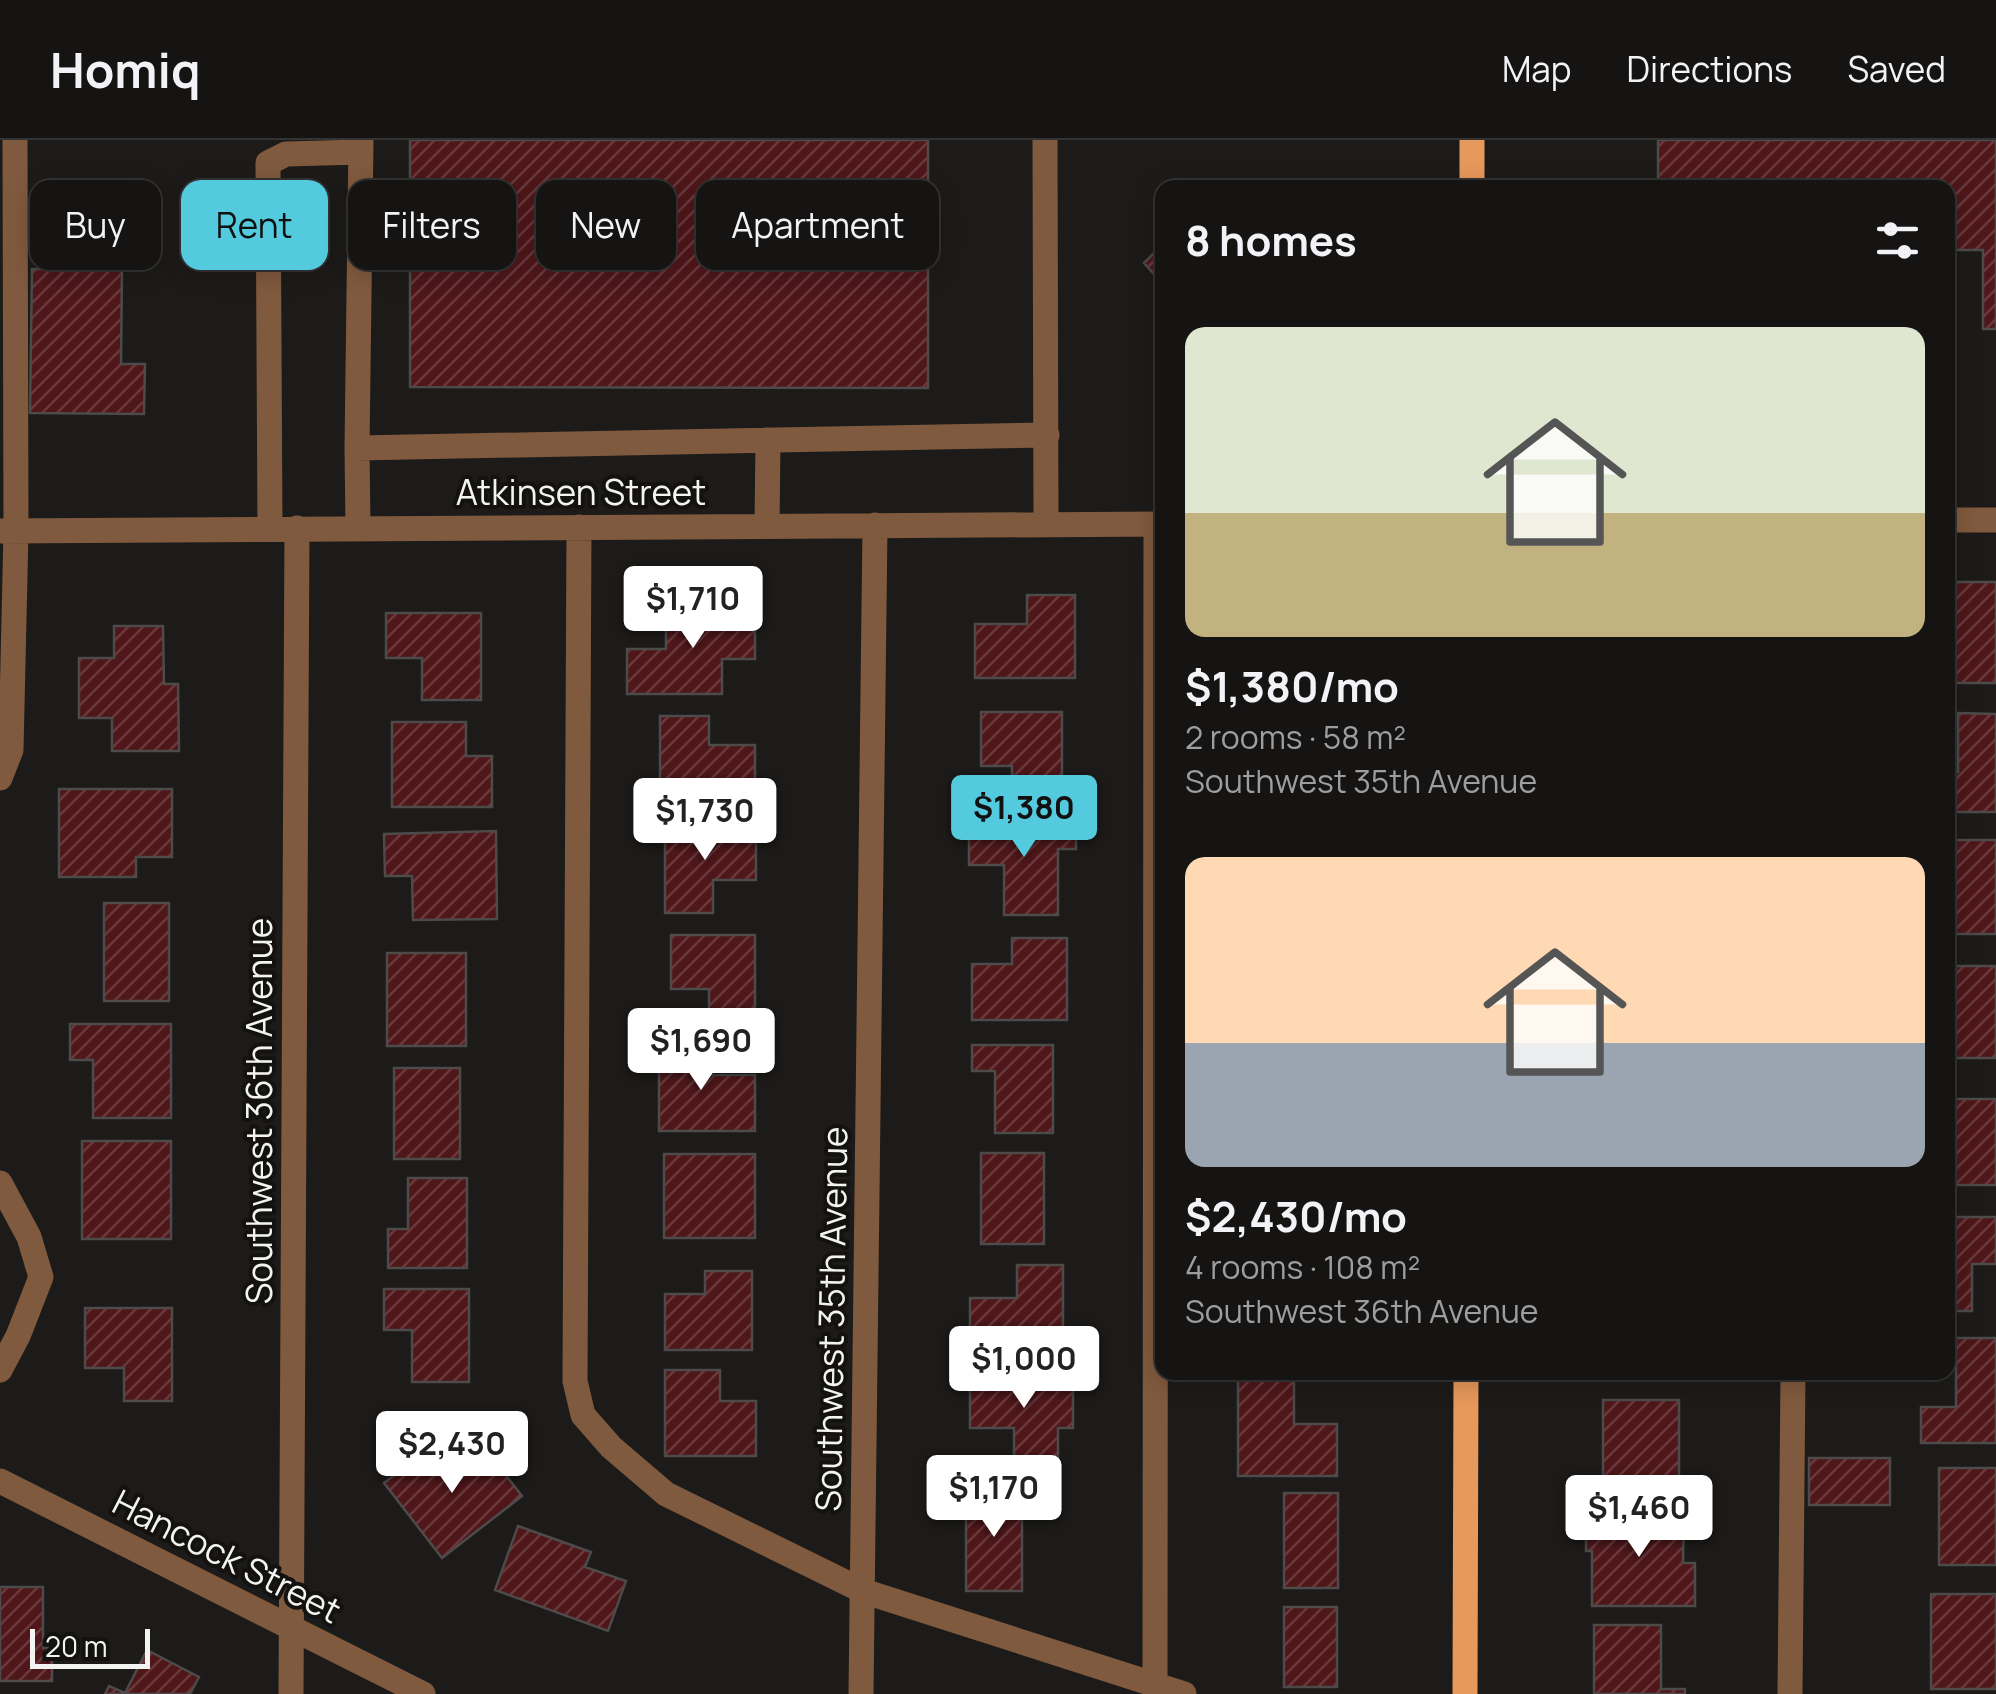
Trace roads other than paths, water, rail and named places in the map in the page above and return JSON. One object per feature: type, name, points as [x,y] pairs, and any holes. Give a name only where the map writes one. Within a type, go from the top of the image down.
[{"type":"main road","points":[[1472,140],[1472,180]]},
{"type":"main road","points":[[1465,1694],[1466,1380]]},
{"type":"street","points":[[0,778],[11,750],[8,531],[15,140]]},
{"type":"street","points":[[1045,140],[1046,524]]},
{"type":"street","points":[[270,528],[268,164],[286,154],[361,146],[358,529]]},
{"type":"street","points":[[357,448],[1047,435]]},
{"type":"street","points":[[767,526],[768,440]]},
{"type":"street","points":[[1955,520],[1996,520]]},
{"type":"street","name":"Atkinsen Street","points":[[8,531],[1155,524]]},
{"type":"street","name":"Southwest 35th Avenue","points":[[861,1694],[875,526]]},
{"type":"street","points":[[579,527],[576,1381],[584,1414],[610,1447],[666,1494],[862,1591],[1184,1694]]},
{"type":"street","name":"Southwest 36th Avenue","points":[[290,1694],[297,528]]},
{"type":"street","points":[[0,1183],[29,1237],[41,1277],[0,1370]]},
{"type":"street","points":[[1155,1684],[1156,1380]]},
{"type":"street","points":[[1790,1694],[1793,1380]]},
{"type":"street","name":"Hancock Street","points":[[0,1481],[423,1694]]}]
